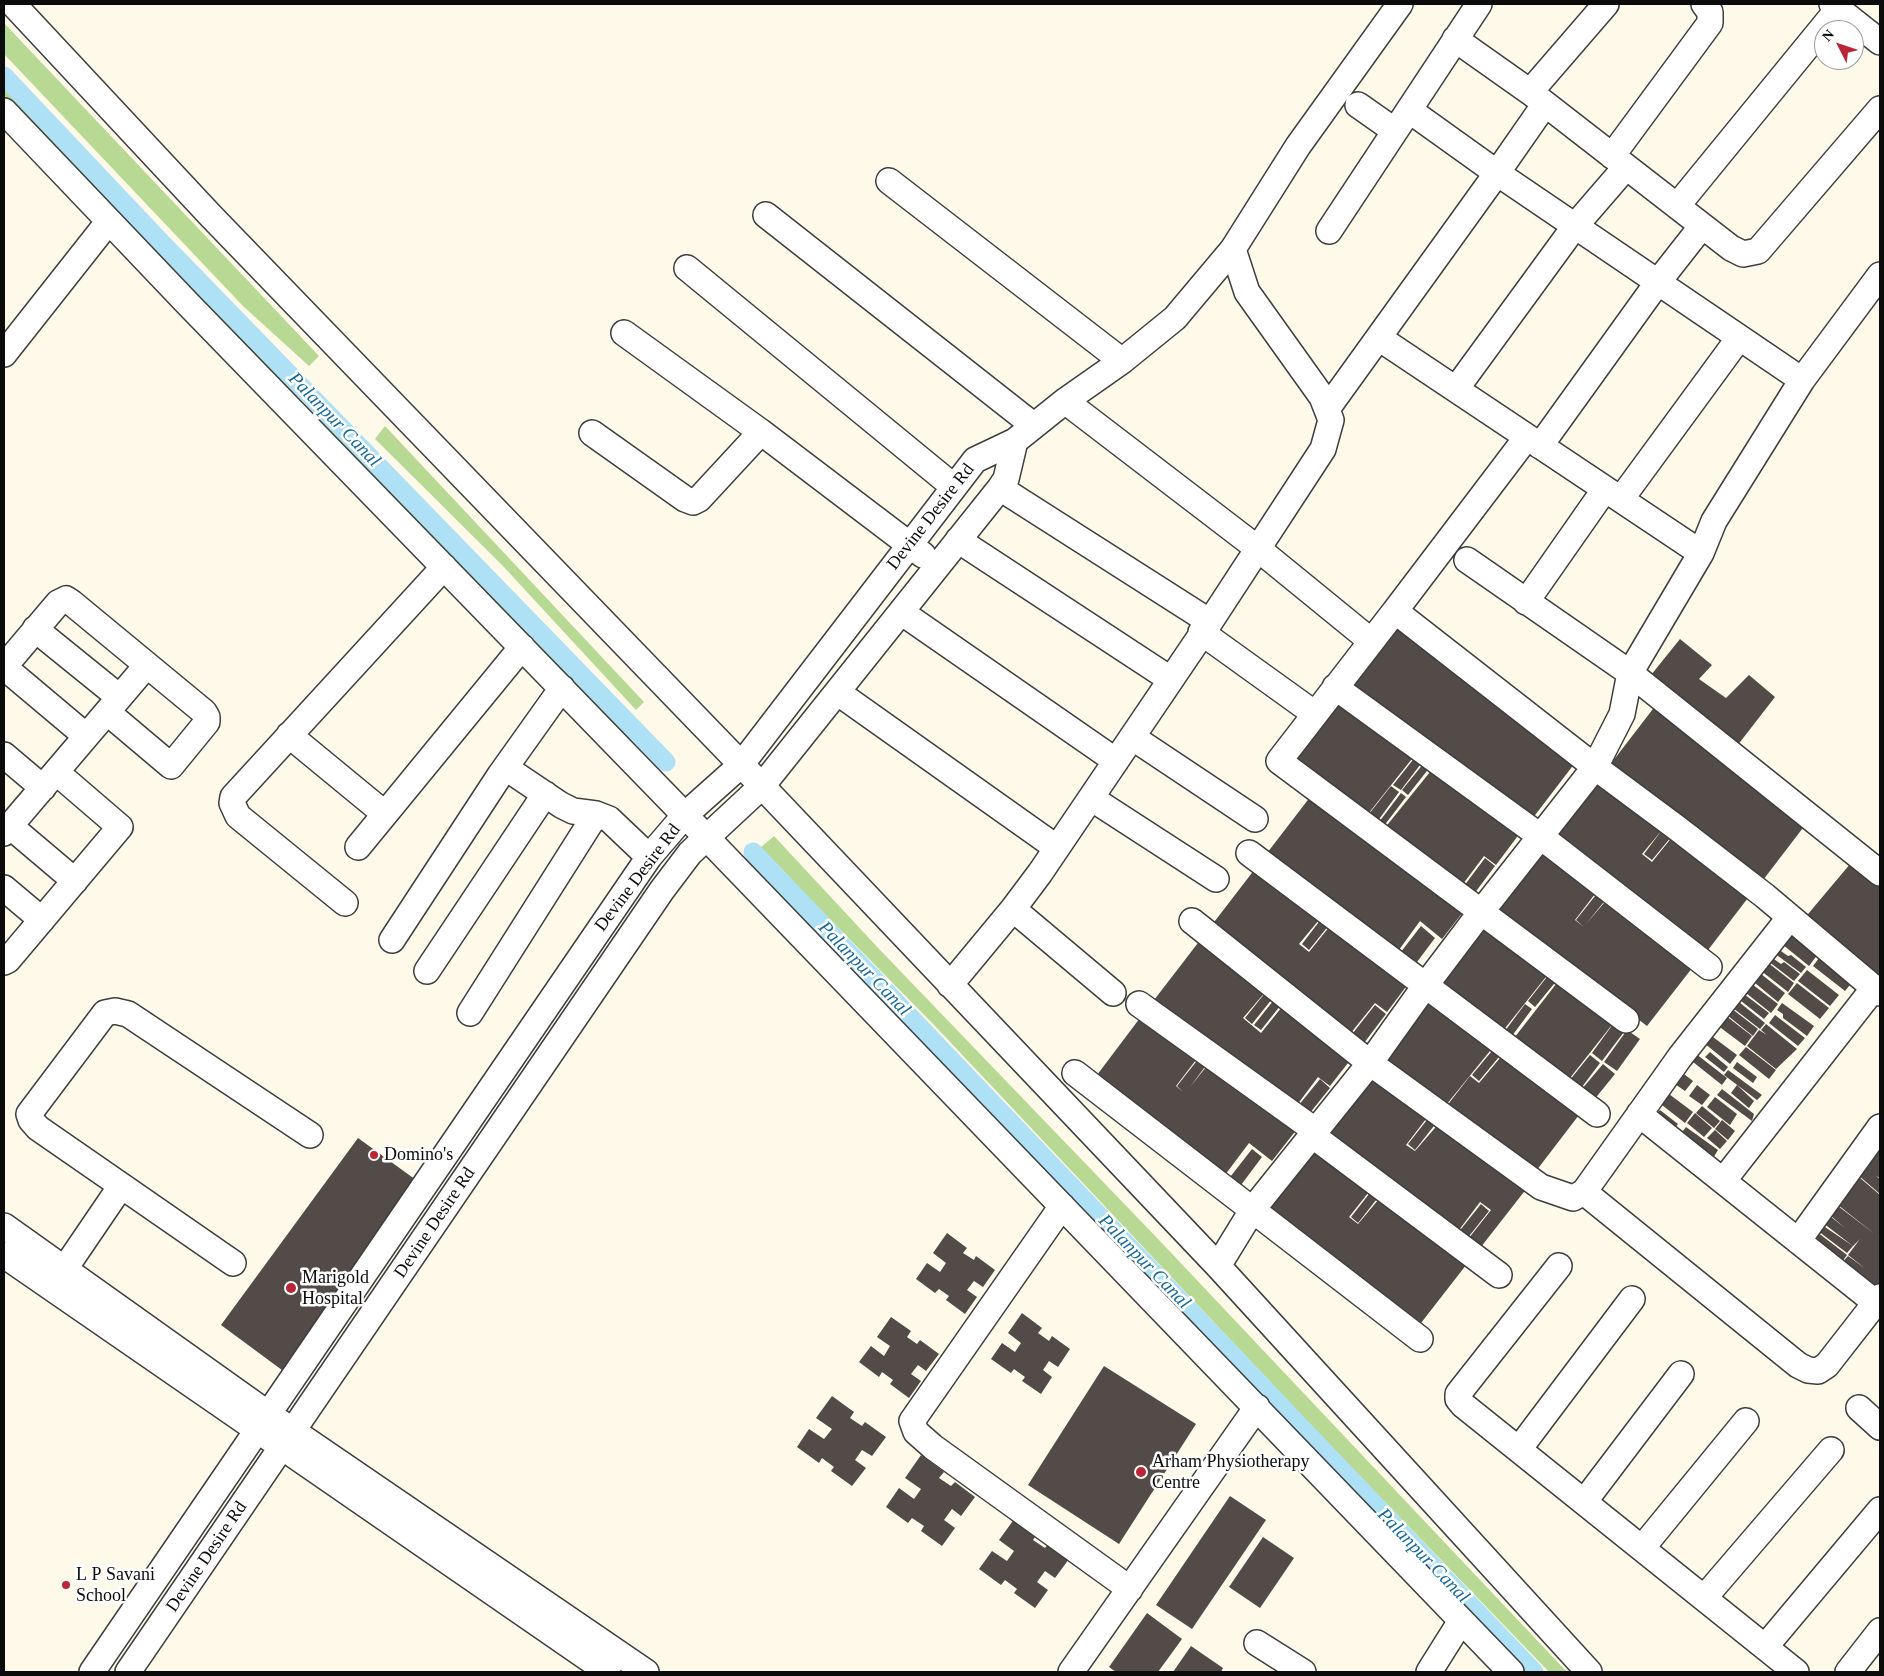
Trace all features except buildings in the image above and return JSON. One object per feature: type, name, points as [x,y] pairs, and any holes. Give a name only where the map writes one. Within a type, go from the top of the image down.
[{"type":"street","points":[[13,4],[210,216],[762,786],[1218,1266],[1590,1672]]},
{"type":"street","points":[[1015,441],[1065,401],[1122,361],[1175,318],[1233,249],[1298,146],[1400,4]]},
{"type":"street","points":[[1329,231],[1479,4]]},
{"type":"street","points":[[1327,409],[1497,173],[1537,98],[1606,4]]},
{"type":"street","points":[[1456,390],[1576,226],[1710,23],[1710,12],[1704,4]]},
{"type":"street","points":[[1676,206],[1835,6],[1880,42]]},
{"type":"street","points":[[1455,39],[1537,98],[1702,226],[1743,254],[1758,251],[1880,109]]},
{"type":"street","points":[[1358,106],[1395,131]]},
{"type":"street","points":[[1409,110],[1497,173],[1802,380]]},
{"type":"street","points":[[4,111],[1511,1672]]},
{"type":"street","points":[[889,182],[1122,361]]},
{"type":"street","points":[[766,215],[1033,426]]},
{"type":"street","points":[[4,354],[110,221]]},
{"type":"street","points":[[1626,1020],[1279,761],[1371,641],[1534,442],[1702,226]]},
{"type":"street","points":[[950,985],[1013,909],[1091,798],[1323,449],[1331,420],[1322,397],[1247,292],[1233,249]]},
{"type":"street","points":[[687,268],[954,487]]},
{"type":"street","points":[[1218,1266],[1253,1209],[1370,1064],[1425,986],[1481,912],[1595,768],[1622,714],[1630,673],[1701,553],[1714,521],[1802,380],[1880,275]]},
{"type":"street","points":[[1207,280],[1247,292]]},
{"type":"street","points":[[624,333],[761,432],[938,566]]},
{"type":"street","points":[[1378,338],[1701,553]]},
{"type":"street","points":[[1526,602],[1739,338]]},
{"type":"street","points":[[1065,401],[1257,548],[1371,641]]},
{"type":"street","points":[[592,432],[685,500],[693,502],[699,499],[761,432]]},
{"type":"street","name":"Devine Desire Rd","points":[[92,1672],[649,857],[685,815],[740,765],[975,460],[1015,441]]},
{"type":"street","name":"Devine Desire Rd","points":[[128,1672],[662,890],[706,836],[762,786],[1000,488],[1006,479],[1015,441]]},
{"type":"street","points":[[1000,488],[1206,627],[1315,714]]},
{"type":"street","points":[[958,540],[1170,679]]},
{"type":"street","points":[[1467,560],[1630,673],[1880,873]]},
{"type":"street","points":[[345,903],[238,816],[232,803],[233,797],[444,567]]},
{"type":"street","points":[[36,629],[113,705],[171,766],[204,727],[207,716],[66,599],[58,602],[4,667],[86,736]]},
{"type":"street","points":[[1395,611],[1595,768],[1685,834],[1790,917],[1877,991],[1722,1181]]},
{"type":"street","points":[[901,612],[1116,761]]},
{"type":"street","points":[[358,847],[522,646]]},
{"type":"street","points":[[75,881],[8,823],[49,780],[147,665]]},
{"type":"street","points":[[1335,687],[1540,836],[1709,967]]},
{"type":"street","points":[[392,940],[506,768],[562,688]]},
{"type":"street","points":[[837,692],[1056,848]]},
{"type":"street","points":[[290,734],[385,814]]},
{"type":"street","points":[[1132,737],[1255,819]]},
{"type":"street","points":[[4,756],[49,780],[120,827],[8,960],[4,962]]},
{"type":"street","points":[[506,768],[574,811],[596,814],[609,819],[649,857]]},
{"type":"street","points":[[427,972],[545,794]]},
{"type":"street","points":[[1091,798],[1216,879]]},
{"type":"street","points":[[470,1013],[596,814]]},
{"type":"street","points":[[1249,853],[1597,1114]]},
{"type":"street","points":[[4,888],[42,920]]},
{"type":"street","points":[[1013,909],[1113,993]]},
{"type":"street","points":[[1192,921],[1370,1064],[1541,1187],[1573,1198],[1584,1192],[1680,1057],[1790,917]]},
{"type":"street","points":[[1139,1004],[1314,1133],[1499,1275]]},
{"type":"street","points":[[233,1263],[38,1128],[31,1120],[29,1114],[105,1013],[115,1011],[128,1014],[310,1134]]},
{"type":"street","points":[[1075,1073],[1420,1339]]},
{"type":"street","points":[[1584,1192],[1790,1359],[1808,1370],[1818,1371],[1827,1365],[1878,1300],[1798,1241],[1639,1114]]},
{"type":"street","points":[[1798,1241],[1880,1127]]},
{"type":"street","points":[[58,1279],[121,1186]]},
{"type":"street","points":[[1062,1206],[912,1421],[916,1432],[933,1447],[1130,1588]]},
{"type":"street","points":[[4,1226],[58,1279],[263,1422],[535,1609],[646,1672]]},
{"type":"street","points":[[4,1256],[58,1279]]},
{"type":"street","points":[[1559,1266],[1458,1394],[1458,1399],[1463,1405],[1796,1672]]},
{"type":"street","points":[[1518,1449],[1632,1299]]},
{"type":"street","points":[[1584,1502],[1681,1374]]},
{"type":"street","points":[[1071,1672],[1256,1408]]},
{"type":"street","points":[[1859,1408],[1880,1427]]},
{"type":"street","points":[[1642,1548],[1746,1421]]},
{"type":"street","points":[[1704,1598],[1831,1450]]},
{"type":"street","points":[[1765,1647],[1880,1510]]},
{"type":"street","points":[[535,1609],[608,1672]]},
{"type":"street","points":[[1429,1672],[1462,1620]]},
{"type":"street","points":[[1848,1672],[1880,1631]]},
{"type":"street","points":[[1257,1643],[1303,1672]]},
{"type":"green space","points":[[4,23],[319,356],[309,366],[243,306],[4,54]]},
{"type":"green space","points":[[4,83],[296,390],[287,399],[4,102]]},
{"type":"green space","points":[[317,414],[540,641],[631,738],[625,744],[310,420]]},
{"type":"green space","points":[[385,426],[644,702],[636,710],[502,565],[375,439]]},
{"type":"green space","points":[[774,836],[881,951],[1159,1240],[1567,1672],[1549,1672],[1307,1421],[936,1027],[760,848]]},
{"type":"green space","points":[[748,856],[854,970],[1136,1266],[742,862]]},
{"type":"waterway","name":"Palanpur Canal","points":[[4,76],[157,238],[666,762]]},
{"type":"waterway","name":"Palanpur Canal","points":[[753,852],[1534,1672]]},
{"type":"place","name":"Domino's","points":[[374,1155]]},
{"type":"place","name":"Marigold Hospital","points":[[291,1288]]},
{"type":"place","name":"Arham Physiotherapy Centre","points":[[1141,1472]]},
{"type":"place","name":"L P Savani School","points":[[66,1585]]}]
